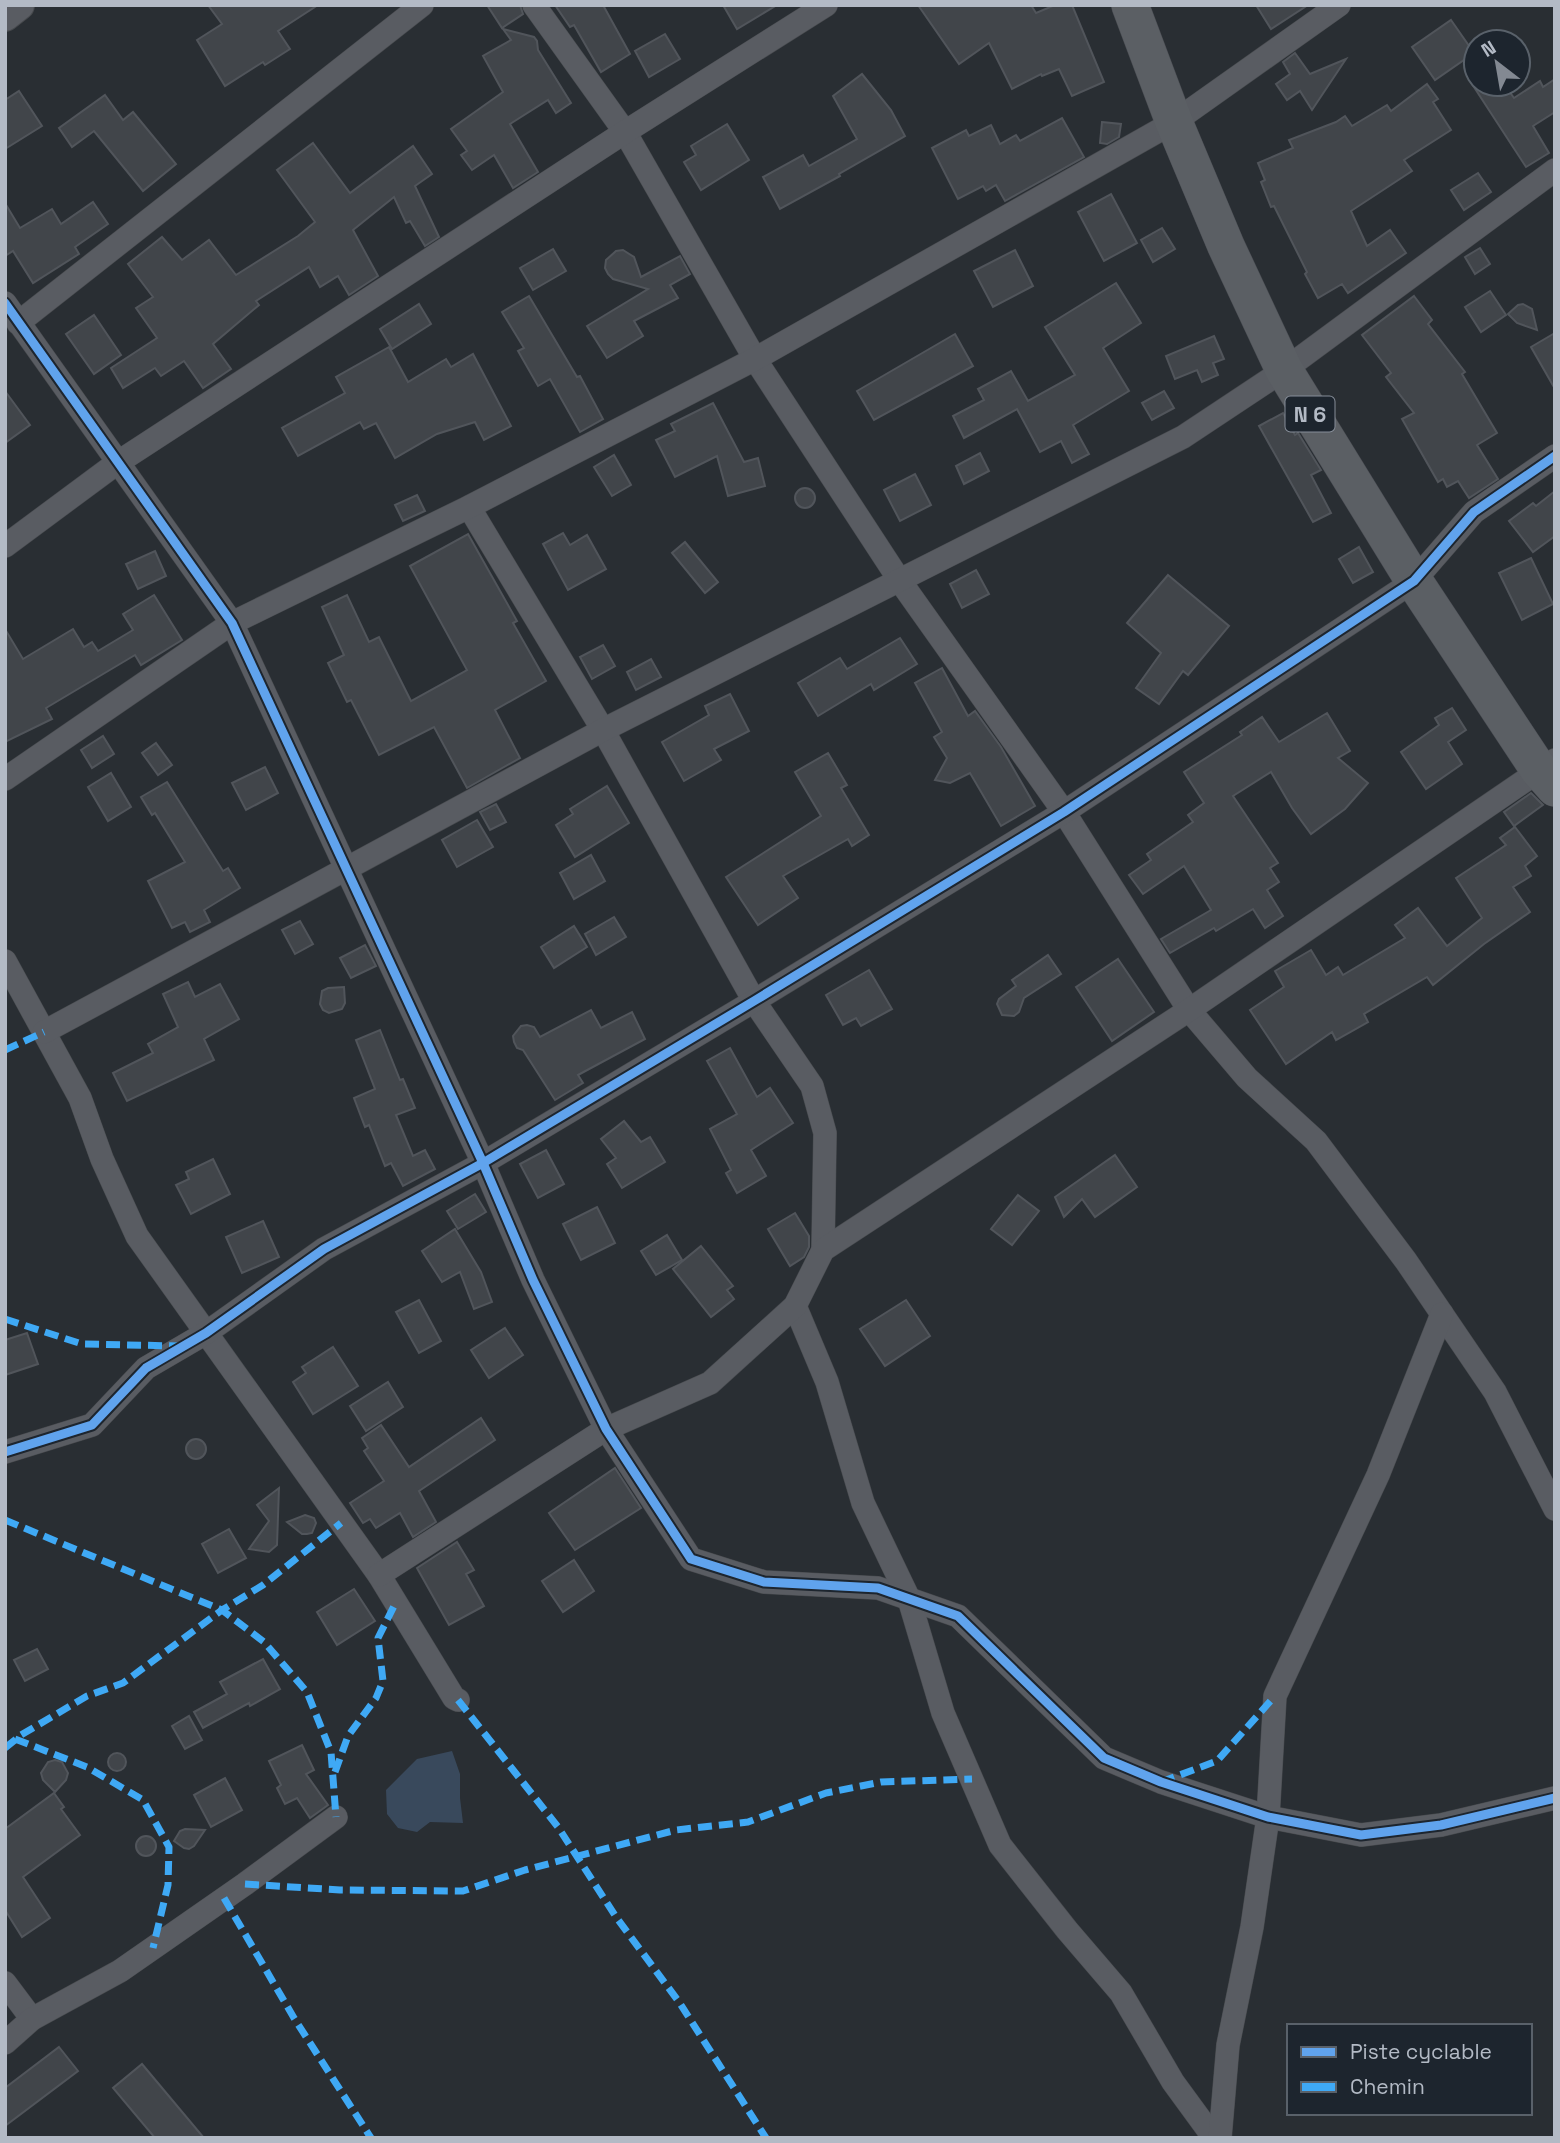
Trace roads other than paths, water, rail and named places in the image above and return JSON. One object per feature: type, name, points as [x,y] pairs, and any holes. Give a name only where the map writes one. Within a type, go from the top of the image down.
[{"type":"main road","name":"N 6","points":[[1130,5],[1174,122],[1226,246],[1284,370],[1414,581],[1550,772]]},
{"type":"street","points":[[5,16],[19,5]]},
{"type":"street","points":[[18,323],[422,5]]},
{"type":"street","points":[[534,5],[625,132],[755,359],[900,581],[1064,812],[1189,1010],[1247,1078],[1316,1140],[1406,1261],[1494,1392],[1555,1509]]},
{"type":"street","points":[[5,546],[117,463],[625,132],[826,5]]},
{"type":"street","points":[[5,779],[232,622],[469,507],[755,359],[1174,122],[1339,5]]},
{"type":"street","points":[[44,1031],[603,730],[1183,437],[1284,370],[1555,170]]},
{"type":"street","points":[[5,303],[232,622],[483,1163],[533,1279],[606,1429],[691,1559],[764,1583],[878,1588],[958,1616],[1104,1758],[1161,1782],[1268,1817],[1361,1835],[1441,1825],[1555,1798]]},
{"type":"street","points":[[5,1452],[92,1425],[146,1368],[206,1333],[324,1249],[483,1163],[1064,812],[1414,581],[1474,512],[1555,456]]},
{"type":"street","points":[[379,1575],[606,1429],[710,1383],[794,1306],[823,1250],[825,1133],[812,1086],[754,1001],[603,730],[469,507]]},
{"type":"street","points":[[823,1250],[1550,772]]},
{"type":"street","points":[[5,961],[80,1098],[102,1159],[138,1236],[379,1575],[439,1675],[458,1700]]},
{"type":"street","points":[[794,1306],[827,1382],[863,1503],[909,1600],[943,1713],[1000,1845],[1121,1993],[1174,2082],[1214,2138]]},
{"type":"street","points":[[1220,2138],[1228,2045],[1252,1927],[1268,1817],[1275,1696],[1378,1475],[1442,1314]]},
{"type":"street","points":[[5,2043],[32,2020],[120,1971],[336,1817]]},
{"type":"street","points":[[5,1983],[32,2020]]},
{"type":"water","points":[[452,1751],[460,1774],[463,1823],[430,1822],[417,1832],[398,1828],[387,1814],[386,1790],[417,1759]]}]
